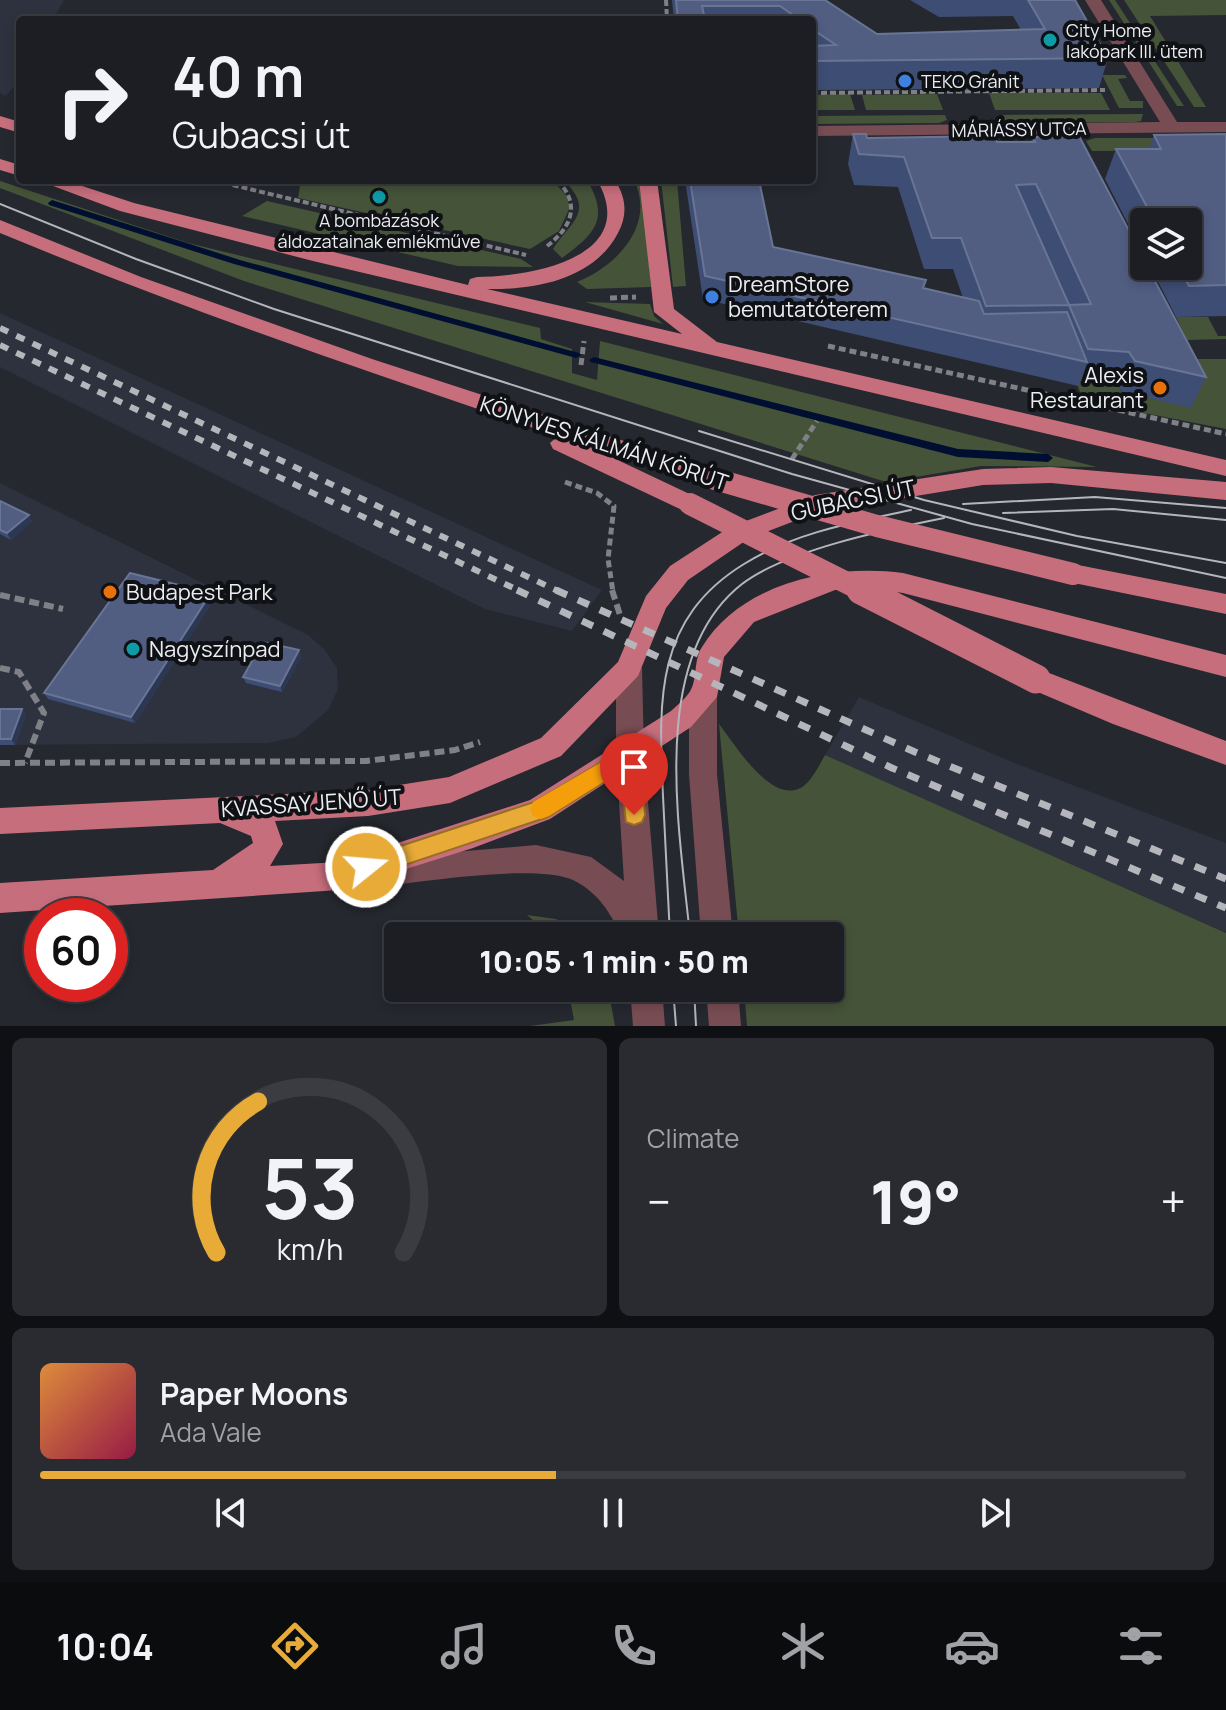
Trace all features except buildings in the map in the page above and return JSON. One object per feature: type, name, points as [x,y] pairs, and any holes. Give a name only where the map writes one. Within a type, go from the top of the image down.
[{"type":"main road","points":[[59,184],[155,214],[404,277],[1226,468]]},
{"type":"main road","points":[[404,277],[508,284],[548,276],[587,257],[607,238],[617,211],[615,193],[609,184]]},
{"type":"main road","points":[[648,184],[664,312],[676,324],[726,354]]},
{"type":"main road","name":"KÖNYVES KÁLMÁN KÖRÚT","points":[[0,226],[134,281],[476,403],[708,477],[877,526],[1073,574],[1226,604]]},
{"type":"main road","points":[[476,403],[690,504],[1036,679],[1123,716],[1226,753]]},
{"type":"main road","name":"GUBACSI ÚT","points":[[629,668],[655,603],[679,573],[739,533],[815,504],[983,477],[1051,475],[1226,491]]},
{"type":"main road","points":[[0,898],[339,876],[540,810],[659,736],[703,697],[712,653],[745,615],[807,588],[845,580],[903,583],[1226,666]]},
{"type":"main road","name":"KVASSAY JENŐ ÚT","points":[[0,821],[368,803],[450,790],[551,747],[587,714],[629,668]]},
{"type":"main road","points":[[182,886],[249,868],[262,858],[269,843],[265,830],[255,821],[204,810]]},
{"type":"street","points":[[1093,0],[1171,127]]},
{"type":"street","name":"MÁRIÁSSY UTCA","points":[[816,131],[1226,127]]},
{"type":"street","name":"GUBACSI ÚT","points":[[629,668],[630,754],[639,922]]},
{"type":"street","points":[[703,697],[703,774],[716,922]]},
{"type":"street","points":[[339,876],[536,859],[580,867],[617,894],[632,922]]},
{"type":"street","points":[[723,1002],[725,1026]]},
{"type":"path","points":[[854,90],[857,100]]},
{"type":"path","points":[[816,93],[1105,90]]},
{"type":"path","points":[[228,184],[435,235],[522,251],[548,276]]},
{"type":"path","points":[[532,261],[536,254],[561,235],[574,213],[570,192],[561,184]]},
{"type":"path","points":[[601,298],[661,297]]},
{"type":"path","points":[[823,345],[1226,434]]},
{"type":"path","points":[[581,365],[582,356]]},
{"type":"path","points":[[792,459],[817,421]]},
{"type":"path","points":[[565,482],[597,493],[614,506],[615,530],[608,553],[613,599],[620,614],[616,627]]},
{"type":"path","points":[[0,595],[63,609]]},
{"type":"path","points":[[0,668],[19,672],[44,713],[25,763]]},
{"type":"path","points":[[0,763],[366,761],[455,750],[491,737]]},
{"type":"shaded area","points":[[0,0],[64,0],[55,16],[16,16],[16,84],[6,96],[0,93]]},
{"type":"shaded area","points":[[0,313],[602,590],[572,631],[485,609],[0,367]]},
{"type":"shaded area","name":"Budapest Park","points":[[0,483],[308,635],[324,649],[337,668],[338,689],[328,710],[296,737],[268,743],[0,745]]},
{"type":"shaded area","points":[[859,697],[1017,764],[1226,843],[1226,933],[825,755]]},
{"type":"green space","points":[[1109,0],[1115,0],[1184,106],[1177,106]]},
{"type":"green space","points":[[1124,0],[1226,0],[1226,15],[1150,16],[1206,107],[1194,107]]},
{"type":"green space","points":[[1102,75],[1125,75],[1127,78],[1118,79],[1130,101],[1143,101],[1143,108],[1119,108]]},
{"type":"green space","points":[[989,93],[1101,93],[1110,110],[995,110]]},
{"type":"green space","points":[[850,94],[855,110],[816,110],[816,95]]},
{"type":"green space","points":[[937,94],[943,110],[866,110],[862,95]]},
{"type":"green space","points":[[1143,114],[1141,121],[1136,122],[1000,123],[997,115]]},
{"type":"green space","points":[[945,115],[947,120],[939,123],[816,124],[816,116]]},
{"type":"green space","points":[[1095,138],[1226,138],[1226,150],[1092,151],[1086,141]]},
{"type":"green space","points":[[0,181],[188,243],[540,328],[541,339],[572,349],[572,373],[597,380],[600,341],[1097,467],[981,466],[886,482],[244,281],[0,188]]},
{"type":"green space","points":[[300,184],[556,184],[566,195],[570,207],[559,231],[530,249],[298,198]]},
{"type":"green space","points":[[567,184],[589,184],[598,215],[590,233],[562,258],[553,249],[577,216],[578,200]]},
{"type":"green space","points":[[635,184],[641,184],[651,287],[587,289],[577,282],[606,266],[629,242],[640,213],[640,197]]},
{"type":"green space","points":[[661,184],[677,184],[686,286],[673,287]]},
{"type":"green space","points":[[267,201],[521,259],[533,267],[458,266],[242,216]]},
{"type":"green space","points":[[585,302],[650,304],[654,316],[663,324]]},
{"type":"green space","points":[[1176,317],[1208,317],[1218,336],[1226,336],[1226,339],[1187,340]]},
{"type":"green space","points":[[1166,359],[1226,359],[1226,429],[1083,401],[1076,381],[1116,384],[1122,392]]},
{"type":"green space","points":[[719,724],[758,773],[783,790],[796,790],[808,782],[825,755],[1226,933],[1226,1026],[747,1026],[745,1002],[844,1002],[844,922],[738,922]]},
{"type":"green space","points":[[527,915],[561,922],[535,922]]},
{"type":"green space","points":[[571,1002],[611,1002],[615,1026],[530,1026],[574,1020]]},
{"type":"waterway","points":[[52,203],[237,262],[576,355]]},
{"type":"waterway","points":[[594,360],[958,453],[1048,458]]},
{"type":"tram line","points":[[0,204],[136,259],[274,309],[792,474],[972,524],[1226,578]]},
{"type":"tram line","points":[[699,431],[924,500],[1077,536],[1226,563]]},
{"type":"tram line","points":[[963,504],[1095,497],[1226,508]]},
{"type":"tram line","points":[[1003,513],[1113,509],[1226,520]]},
{"type":"tram line","points":[[669,922],[661,728],[663,696],[677,637],[692,611],[714,586],[763,553],[804,536],[911,510]]},
{"type":"tram line","points":[[689,922],[677,798],[677,749],[681,700],[692,656],[712,616],[742,584],[784,561],[839,542],[944,518]]},
{"type":"tram line","points":[[674,1002],[676,1026]]},
{"type":"tram line","points":[[695,1002],[696,1026]]},
{"type":"railway","points":[[0,328],[560,592]]},
{"type":"railway","points":[[0,345],[522,592]]},
{"type":"railway","points":[[517,590],[892,768],[1226,908]]},
{"type":"railway","points":[[556,590],[915,752],[1226,879]]},
{"type":"slow traffic","points":[[541,809],[600,772]]},
{"type":"place","name":"City Home lakópark III. ütem","points":[[1050,40]]},
{"type":"place","name":"TEKO Gránit","points":[[905,81]]},
{"type":"place","name":"A bombázások áldozatainak emlékműve","points":[[379,197]]},
{"type":"place","name":"DreamStore bemutatóterem","points":[[712,297]]},
{"type":"place","name":"Alexis Restaurant","points":[[1160,388]]},
{"type":"place","name":"Budapest Park","points":[[110,592]]},
{"type":"place","name":"Nagyszínpad","points":[[133,649]]},
{"type":"route","points":[[366,867],[540,810],[630,754],[634,815]]}]
